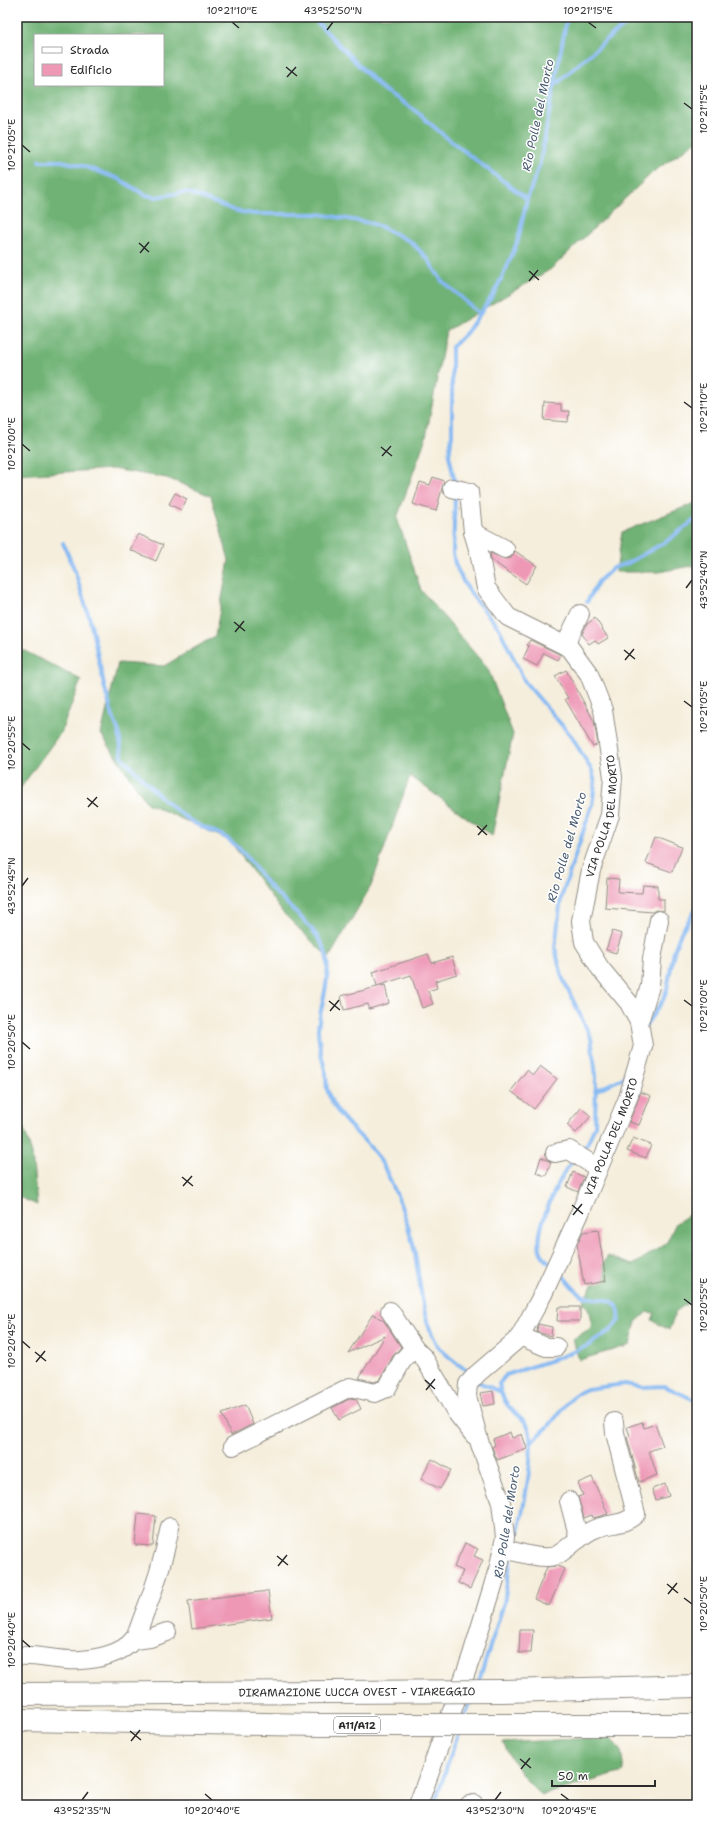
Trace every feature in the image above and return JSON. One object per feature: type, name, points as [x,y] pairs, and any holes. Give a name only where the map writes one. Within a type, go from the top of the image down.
[{"type":"highway","name":"DIRAMAZIONE LUCCA OVEST - VIAREGGIO","points":[[17,1694],[494,1691],[697,1686]]},
{"type":"highway","name":"A11/A12","points":[[17,1720],[319,1725],[697,1724]]},
{"type":"street","name":"VIA POLLA DEL MORTO","points":[[418,1805],[471,1658],[499,1566],[509,1550],[505,1538],[501,1502],[480,1444],[467,1396],[472,1379],[520,1336],[556,1267],[628,1098],[643,1046],[640,1024],[629,1003],[600,968],[584,942],[581,922],[591,870],[610,815],[613,777],[603,710],[589,674],[570,648],[508,617],[486,588],[480,552],[461,490]]},
{"type":"street","points":[[473,532],[505,549]]},
{"type":"street","points":[[565,645],[580,614]]},
{"type":"street","points":[[640,1024],[650,986],[652,959],[659,920]]},
{"type":"street","points":[[569,1154],[598,1168]]},
{"type":"street","points":[[390,1311],[414,1348],[424,1358],[456,1412],[480,1444]]},
{"type":"street","points":[[520,1336],[546,1346],[556,1347]]},
{"type":"street","points":[[233,1446],[350,1387],[375,1393],[386,1388],[402,1361],[414,1348]]},
{"type":"street","points":[[509,1550],[530,1556],[558,1556],[579,1539],[596,1528],[630,1520],[636,1514],[615,1433],[614,1422]]},
{"type":"street","points":[[569,1501],[579,1539]]},
{"type":"street","points":[[134,1640],[154,1592],[165,1554],[170,1527]]},
{"type":"street","points":[[17,1656],[28,1655],[80,1661],[108,1656],[134,1640],[150,1638],[167,1632]]},
{"type":"green space","points":[[17,17],[697,17],[697,141],[653,172],[551,269],[446,331],[426,437],[397,518],[421,590],[488,669],[513,734],[492,836],[410,776],[371,886],[329,958],[283,913],[230,841],[147,803],[101,734],[118,663],[164,666],[215,636],[229,560],[211,496],[167,478],[112,469],[17,475]]},
{"type":"green space","points":[[697,502],[697,565],[659,572],[616,572],[622,532]]},
{"type":"green space","points":[[17,647],[81,680],[61,732],[19,790],[17,803]]},
{"type":"green space","points":[[17,1107],[32,1154],[37,1205],[17,1196]]},
{"type":"green space","points":[[697,1210],[697,1293],[692,1300],[676,1311],[669,1330],[652,1320],[655,1313],[647,1312],[636,1322],[630,1345],[579,1360],[573,1339],[591,1328],[590,1314],[588,1308],[583,1302],[608,1256],[633,1265],[666,1244],[676,1223]]},
{"type":"green space","points":[[609,1737],[621,1750],[624,1772],[542,1795],[524,1777],[503,1743]]},
{"type":"building","points":[[545,403],[561,404],[561,411],[569,411],[568,422],[544,420]]},
{"type":"building","points":[[433,477],[444,481],[436,511],[413,504],[420,482],[430,485]]},
{"type":"building","points":[[175,493],[187,499],[181,510],[169,504]]},
{"type":"building","points":[[138,534],[163,545],[156,561],[130,550]]},
{"type":"building","points":[[515,551],[537,566],[526,584],[491,560],[490,553],[506,559],[511,558]]},
{"type":"building","points":[[595,618],[608,638],[598,644],[595,640],[589,644],[582,634],[587,624]]},
{"type":"building","points":[[530,640],[561,655],[558,660],[544,653],[537,666],[523,659]]},
{"type":"building","points":[[566,670],[594,721],[598,744],[593,747],[565,699],[568,698],[555,676]]},
{"type":"building","points":[[656,837],[682,847],[672,872],[646,863]]},
{"type":"building","points":[[607,878],[619,879],[618,892],[642,893],[643,885],[658,886],[658,899],[664,899],[664,911],[656,910],[652,912],[605,908]]},
{"type":"building","points":[[612,931],[622,934],[616,953],[606,950]]},
{"type":"building","points":[[428,954],[432,963],[452,957],[457,974],[435,981],[437,988],[428,991],[433,1004],[422,1008],[411,975],[377,986],[373,972]]},
{"type":"building","points":[[385,985],[389,1003],[369,1009],[368,1004],[344,1010],[341,996]]},
{"type":"building","points":[[540,1066],[557,1079],[534,1109],[511,1091],[527,1070],[533,1075]]},
{"type":"building","points":[[641,1092],[651,1096],[639,1125],[629,1122]]},
{"type":"building","points":[[581,1108],[591,1116],[576,1133],[567,1125]]},
{"type":"building","points":[[633,1138],[651,1145],[646,1158],[627,1151]]},
{"type":"building","points":[[541,1157],[551,1162],[546,1176],[536,1173]]},
{"type":"building","points":[[573,1172],[584,1177],[578,1192],[567,1187]]},
{"type":"building","points":[[598,1230],[606,1281],[584,1285],[577,1244],[583,1232]]},
{"type":"building","points":[[558,1307],[580,1307],[580,1321],[557,1321]]},
{"type":"building","points":[[373,1314],[384,1321],[401,1347],[393,1356],[380,1380],[374,1382],[359,1378],[385,1336],[348,1353]]},
{"type":"building","points":[[538,1324],[552,1327],[551,1336],[537,1332]]},
{"type":"building","points":[[493,1391],[495,1404],[483,1406],[480,1393]]},
{"type":"building","points":[[351,1398],[356,1399],[361,1409],[339,1420],[332,1408]]},
{"type":"building","points":[[245,1405],[253,1424],[231,1435],[222,1414]]},
{"type":"building","points":[[642,1422],[644,1428],[655,1424],[663,1446],[649,1451],[657,1475],[639,1482],[627,1437],[630,1436],[627,1427]]},
{"type":"building","points":[[510,1432],[512,1438],[522,1434],[527,1449],[497,1460],[492,1447],[495,1445],[493,1439]]},
{"type":"building","points":[[432,1459],[451,1470],[440,1489],[421,1479]]},
{"type":"building","points":[[592,1477],[608,1514],[593,1518],[592,1515],[584,1518],[578,1497],[583,1495],[578,1483]]},
{"type":"building","points":[[665,1484],[669,1496],[656,1500],[652,1489]]},
{"type":"building","points":[[138,1514],[156,1516],[153,1546],[135,1545]]},
{"type":"building","points":[[465,1543],[478,1549],[474,1556],[483,1560],[470,1589],[458,1583],[463,1571],[454,1567]]},
{"type":"building","points":[[557,1566],[565,1569],[549,1606],[534,1599],[547,1567]]},
{"type":"building","points":[[268,1591],[272,1618],[192,1629],[188,1601]]},
{"type":"building","points":[[520,1630],[533,1630],[531,1653],[519,1653]]},
{"type":"waterway","points":[[312,17],[382,89],[413,109],[447,138],[527,199]]},
{"type":"waterway","name":"Rio Polle del Morto","points":[[455,483],[449,455],[452,434],[452,347],[467,332],[493,295],[518,240],[527,199],[540,163],[567,17]]},
{"type":"waterway","points":[[554,86],[612,35],[636,17]]},
{"type":"waterway","points":[[39,161],[62,161],[83,166],[119,179],[145,195],[156,197],[186,192],[236,211],[254,214],[319,214],[370,223],[384,228],[411,242],[427,258],[442,281],[480,314]]},
{"type":"waterway","name":"Rio Polle del Morto","points":[[455,494],[453,553],[455,564],[464,583],[474,598],[499,628],[525,682],[572,737],[592,771],[595,783],[592,805],[561,898],[555,948],[562,977],[591,1038],[596,1076],[595,1126],[587,1144],[580,1152]]},
{"type":"waterway","points":[[587,602],[598,582],[613,568],[628,563],[667,541],[697,518]]},
{"type":"waterway","points":[[63,543],[75,571],[90,620],[105,689],[119,732],[122,757],[172,807],[196,824],[225,837],[235,845],[246,856],[271,888],[310,927],[323,945],[326,954],[328,972],[319,1020],[318,1035],[320,1052],[326,1074],[327,1089],[331,1101],[345,1121],[378,1156],[384,1167],[394,1189],[411,1237],[425,1314],[432,1334],[440,1349],[470,1374]]},
{"type":"waterway","points":[[645,1026],[663,1000],[667,989],[674,951],[681,932],[697,907]]},
{"type":"waterway","points":[[595,1091],[623,1078],[628,1071]]},
{"type":"waterway","name":"Rio Polle del Morto","points":[[551,1264],[544,1258],[540,1250],[539,1240],[541,1229],[555,1190],[574,1159]]},
{"type":"waterway","name":"Rio Polle del Morto","points":[[514,1547],[527,1486],[531,1451],[530,1437],[527,1424],[508,1405],[502,1395],[499,1384],[506,1375],[558,1358],[587,1346],[610,1331],[619,1320],[619,1311],[613,1302],[590,1298],[580,1294],[559,1271]]},
{"type":"waterway","points":[[476,1381],[501,1392]]},
{"type":"waterway","points":[[530,1443],[548,1427],[576,1394],[587,1389],[625,1384],[642,1387],[664,1386],[697,1401]]},
{"type":"waterway","name":"Rio Polle del Morto","points":[[478,1684],[504,1603],[511,1556]]},
{"type":"waterway","name":"Rio Polle del Morto","points":[[464,1718],[472,1698]]},
{"type":"waterway","name":"Rio Polle del Morto","points":[[434,1805],[459,1731]]}]
